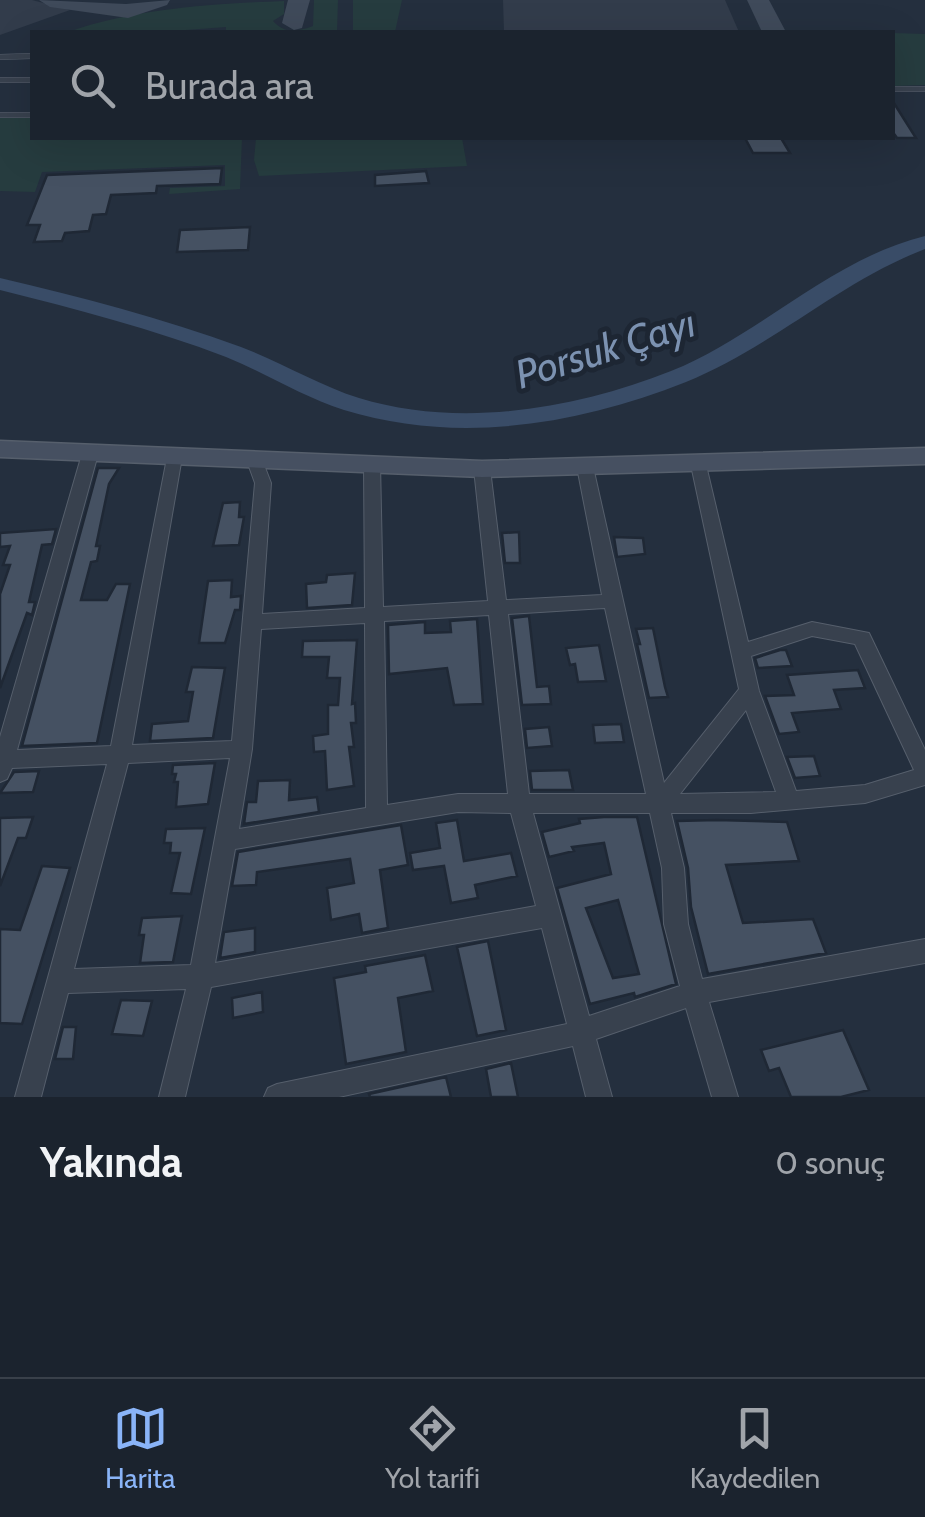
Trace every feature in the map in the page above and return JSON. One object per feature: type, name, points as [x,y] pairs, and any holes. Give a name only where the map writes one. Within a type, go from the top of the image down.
[{"type":"street","points":[[1,452],[482,468],[925,456]]},
{"type":"street","points":[[90,454],[2,764],[242,750]]},
{"type":"street","points":[[28,1097],[120,755],[174,457]]},
{"type":"street","points":[[172,1097],[201,977],[242,750],[263,483],[256,461]]},
{"type":"street","points":[[372,463],[377,816]]},
{"type":"street","points":[[698,464],[749,691],[789,800]]},
{"type":"street","points":[[584,466],[673,868],[676,924],[726,1097]]},
{"type":"street","points":[[482,468],[520,804],[599,1097]]},
{"type":"street","points":[[251,622],[612,601]]},
{"type":"street","points":[[226,841],[458,802],[658,806],[789,800],[865,794],[925,774],[862,638],[812,629],[741,652]]},
{"type":"street","points":[[658,806],[749,691]]},
{"type":"street","points":[[59,981],[201,977],[550,916]]},
{"type":"street","points":[[277,1097],[581,1032],[694,993],[925,951]]},
{"type":"lane","points":[[0,57],[30,56]]},
{"type":"lane","points":[[0,80],[30,80]]},
{"type":"lane","points":[[895,89],[925,88]]},
{"type":"lane","points":[[0,115],[30,115]]},
{"type":"shaded area","points":[[0,0],[32,0],[70,10],[0,35]]},
{"type":"shaded area","points":[[503,0],[725,0],[738,30],[504,30]]},
{"type":"green space","points":[[314,0],[338,0],[337,30],[296,30],[313,26]]},
{"type":"green space","points":[[353,0],[402,0],[395,30],[353,30]]},
{"type":"green space","points":[[284,1],[284,14],[273,21],[287,30],[74,30],[147,12]]},
{"type":"green space","points":[[895,33],[925,34],[925,85],[895,86]]},
{"type":"green space","points":[[30,117],[30,140],[242,140],[240,189],[169,194],[170,188],[225,186],[225,165],[42,172],[35,192],[0,191],[0,118]]},
{"type":"green space","points":[[256,140],[462,140],[467,166],[259,176],[254,160]]},
{"type":"building","points":[[895,105],[916,138],[895,135]]},
{"type":"building","points":[[746,140],[782,140],[790,153],[753,153]]},
{"type":"building","points":[[222,168],[220,184],[157,186],[156,193],[111,195],[106,214],[93,215],[89,231],[65,233],[62,241],[34,242],[40,225],[27,225],[47,175]]},
{"type":"building","points":[[426,171],[429,183],[375,186],[375,175]]},
{"type":"building","points":[[250,227],[248,250],[177,252],[180,230]]},
{"type":"building","points":[[98,468],[119,468],[109,484],[96,546],[100,546],[97,561],[91,562],[81,600],[107,600],[116,584],[130,584],[97,743],[22,746]]},
{"type":"building","points":[[240,502],[239,517],[244,517],[239,545],[213,546],[223,503]]},
{"type":"building","points":[[56,529],[52,544],[42,545],[29,602],[35,602],[32,615],[27,613],[0,688],[0,594],[10,565],[3,565],[10,546],[0,547],[0,533]]},
{"type":"building","points":[[519,532],[520,563],[505,563],[502,533]]},
{"type":"building","points":[[614,537],[643,538],[645,554],[617,557]]},
{"type":"building","points":[[355,573],[352,605],[307,608],[306,584],[326,582],[327,575]]},
{"type":"building","points":[[232,580],[231,597],[241,596],[240,610],[235,610],[225,643],[199,643],[208,581]]},
{"type":"building","points":[[529,616],[537,687],[549,686],[551,704],[522,705],[512,618]]},
{"type":"building","points":[[477,619],[483,704],[454,705],[447,668],[389,674],[388,625],[425,622],[425,633],[451,632],[450,621]]},
{"type":"building","points":[[653,628],[668,697],[649,698],[637,644],[636,629]]},
{"type":"building","points":[[357,640],[352,704],[355,703],[356,723],[351,723],[354,747],[349,747],[354,786],[327,790],[325,751],[314,752],[313,736],[328,734],[328,705],[338,705],[340,678],[327,678],[329,657],[302,657],[303,641]]},
{"type":"building","points":[[599,645],[606,681],[578,682],[575,664],[570,665],[566,648]]},
{"type":"building","points":[[786,650],[792,666],[758,668],[755,658]]},
{"type":"building","points":[[192,667],[225,668],[213,738],[150,741],[152,724],[188,721],[193,692],[186,692]]},
{"type":"building","points":[[858,670],[865,688],[834,690],[841,709],[792,713],[799,732],[779,734],[765,696],[794,695],[787,675]]},
{"type":"building","points":[[621,724],[624,742],[595,743],[593,725]]},
{"type":"building","points":[[549,727],[552,746],[527,748],[525,729]]},
{"type":"building","points":[[814,756],[820,776],[795,778],[787,757]]},
{"type":"building","points":[[215,763],[208,804],[176,807],[178,782],[174,782],[173,765]]},
{"type":"building","points":[[569,770],[573,790],[532,790],[530,771]]},
{"type":"building","points":[[39,771],[33,792],[0,793],[14,772]]},
{"type":"building","points":[[290,780],[289,800],[317,797],[319,812],[244,824],[247,802],[256,802],[258,781]]},
{"type":"building","points":[[33,817],[26,838],[18,838],[0,886],[0,818]]},
{"type":"building","points":[[637,817],[676,984],[635,997],[634,993],[590,1004],[557,888],[611,874],[604,843],[572,847],[574,851],[549,857],[542,832],[580,823],[579,819]],"holes":[[[618,900],[639,974],[613,978],[586,908]]]},
{"type":"building","points":[[457,820],[464,861],[511,853],[517,876],[475,885],[478,898],[451,903],[444,866],[413,870],[410,853],[440,848],[436,823]]},
{"type":"building","points":[[677,821],[787,822],[799,861],[726,865],[743,923],[813,919],[826,953],[708,974],[691,907],[688,868]]},
{"type":"building","points":[[401,825],[408,865],[380,870],[388,928],[362,933],[359,914],[331,920],[327,888],[354,883],[350,859],[257,872],[256,885],[232,886],[238,852]]},
{"type":"building","points":[[205,828],[191,894],[171,893],[180,853],[170,853],[171,843],[164,843],[166,829]]},
{"type":"building","points":[[42,866],[70,868],[22,1024],[0,1023],[0,929],[20,930]]},
{"type":"building","points":[[182,916],[173,962],[140,963],[142,918]]},
{"type":"building","points":[[255,928],[255,952],[220,958],[224,932]]},
{"type":"building","points":[[488,941],[506,1030],[477,1036],[457,947]]},
{"type":"building","points":[[425,955],[433,991],[398,998],[406,1052],[346,1064],[334,978],[366,972],[365,966]]},
{"type":"building","points":[[262,992],[263,1012],[233,1018],[232,998]]},
{"type":"building","points":[[121,1000],[152,1001],[143,1036],[112,1034]]},
{"type":"building","points":[[63,1027],[76,1027],[73,1059],[55,1059]]},
{"type":"building","points":[[843,1030],[869,1090],[841,1097],[791,1097],[779,1068],[769,1071],[761,1050]]},
{"type":"building","points":[[511,1063],[518,1097],[491,1097],[486,1069]]},
{"type":"building","points":[[446,1077],[451,1097],[369,1094]]},
{"type":"waterway","name":"Porsuk Çayı","points":[[0,284],[204,342],[352,404],[434,420],[476,421],[517,418],[600,402],[679,376],[742,345],[861,270],[925,242]]},
{"type":"taxiway","points":[[50,0],[128,11],[159,0]]},
{"type":"taxiway","points":[[294,23],[299,0]]},
{"type":"taxiway","points":[[758,0],[773,30]]}]
